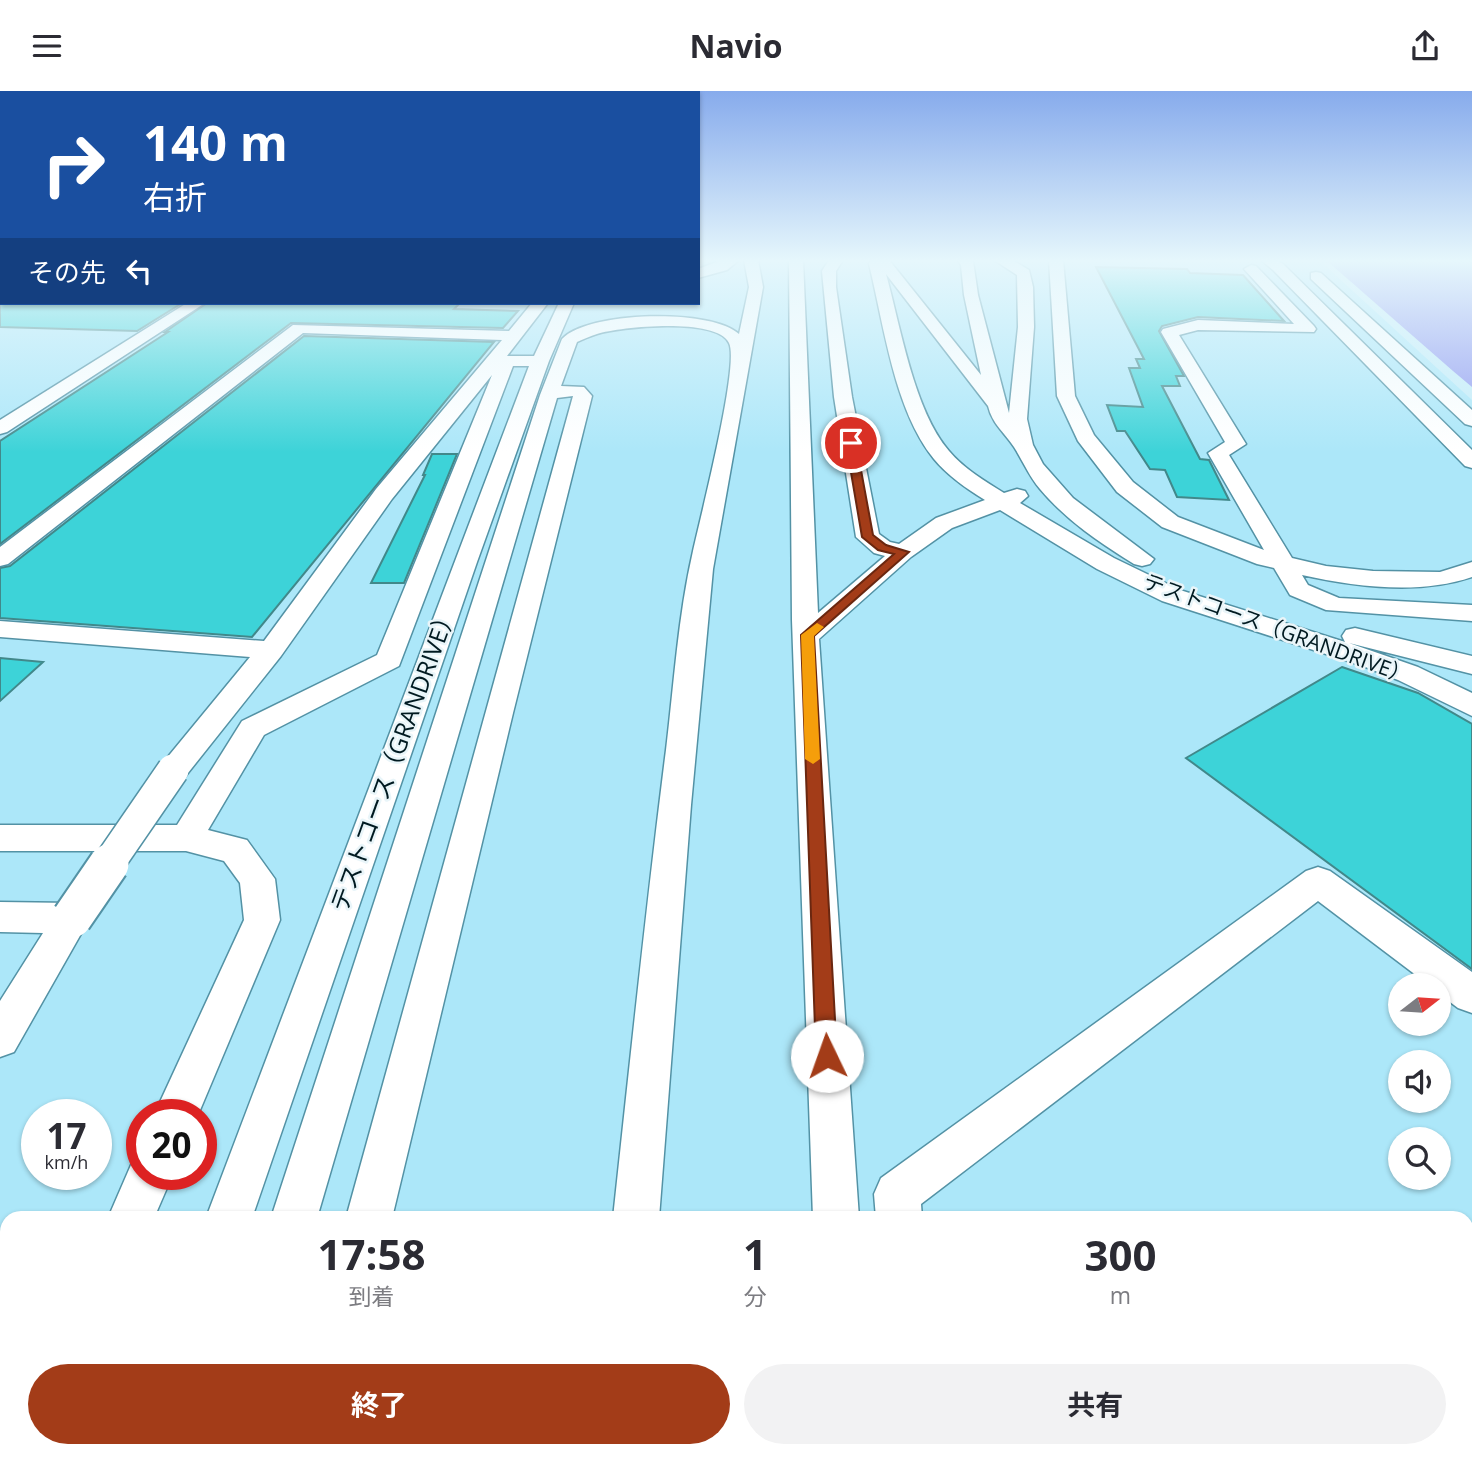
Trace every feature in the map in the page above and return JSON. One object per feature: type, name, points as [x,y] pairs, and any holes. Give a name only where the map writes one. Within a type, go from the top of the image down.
[{"type":"street","points":[[0,428],[164,324]]},
{"type":"street","points":[[0,1038],[72,918],[173,770],[271,650],[384,494],[432,440],[522,324]]},
{"type":"street","name":"テストコース（GRANDRIVE）","points":[[232,1211],[464,562],[557,324]]},
{"type":"street","points":[[296,1211],[549,395],[570,339],[592,330],[621,324]]},
{"type":"street","points":[[687,324],[711,326],[730,332],[738,343],[735,405]]},
{"type":"street","points":[[637,1211],[674,805],[701,569],[749,324]]},
{"type":"street","points":[[814,324],[808,635],[835,1211]]},
{"type":"street","points":[[834,324],[843,397],[868,537],[882,548],[903,552]]},
{"type":"street","name":"テストコース（GRANDRIVE）","points":[[893,324],[920,421],[936,449],[960,471],[1002,501],[1144,582],[1193,604],[1386,667],[1452,693],[1472,706]]},
{"type":"street","name":"テストコース（GRANDRIVE）","points":[[930,324],[998,409]]},
{"type":"street","points":[[978,324],[1000,418],[1027,450]]},
{"type":"street","name":"テストコース（GRANDRIVE）","points":[[1028,324],[1018,425],[1027,450],[1047,485],[1100,534],[1177,578],[1237,603],[1464,663]]},
{"type":"street","points":[[1061,324],[1066,396],[1085,437],[1125,487],[1170,522],[1265,559],[1326,573],[1373,578],[1442,579],[1472,569]]},
{"type":"street","points":[[1304,324],[1308,329],[1198,325],[1169,332],[1236,444],[1217,453],[1299,590],[1335,605],[1472,613]]},
{"type":"street","points":[[1335,324],[1472,462]]},
{"type":"street","points":[[1367,324],[1472,421]]},
{"type":"street","points":[[0,559],[299,328],[512,336]]},
{"type":"street","points":[[186,838],[253,728],[389,660],[506,361],[540,361]]},
{"type":"street","points":[[371,1211],[494,726],[583,396],[578,391],[549,395]]},
{"type":"street","points":[[808,635],[903,552],[944,523],[1047,485]]},
{"type":"street","points":[[1426,610],[1464,663]]},
{"type":"street","points":[[0,629],[271,650]]},
{"type":"street","points":[[0,838],[186,838],[235,851],[257,879],[262,920],[183,1099]]},
{"type":"street","points":[[898,1211],[897,1194],[1318,881],[1472,995]]},
{"type":"street","points":[[0,916],[72,918]]},
{"type":"street","points":[[134,1211],[143,1190]]},
{"type":"shaded area","points":[[0,324],[1389,324],[1472,400],[1472,1211],[0,1211]]},
{"type":"water","points":[[1399,324],[1472,324],[1472,387]]},
{"type":"building","points":[[0,324],[149,324],[137,331],[0,327]]},
{"type":"building","points":[[177,324],[290,324],[0,544],[0,441],[168,332],[165,332]]},
{"type":"building","points":[[323,324],[507,324],[503,328]]},
{"type":"building","points":[[1126,324],[1171,324],[1162,326],[1159,331],[1184,376],[1176,376],[1180,386],[1162,386],[1200,459],[1209,460],[1229,500],[1177,497],[1165,470],[1150,469],[1125,431],[1117,431],[1107,405],[1143,407],[1129,368],[1140,368],[1136,359],[1144,359]]},
{"type":"building","points":[[304,336],[494,342],[252,637],[0,618],[0,568],[10,566]]},
{"type":"building","points":[[432,454],[457,454],[404,583],[371,583],[425,475]]},
{"type":"building","points":[[0,658],[43,662],[0,701]]},
{"type":"building","points":[[1342,667],[1418,693],[1472,724],[1472,969],[1186,758]]},
{"type":"slow traffic","points":[[813,759],[808,635],[817,627]]},
{"type":"route","points":[[827,1056],[808,635],[903,552],[882,548],[868,537],[851,443]]}]
